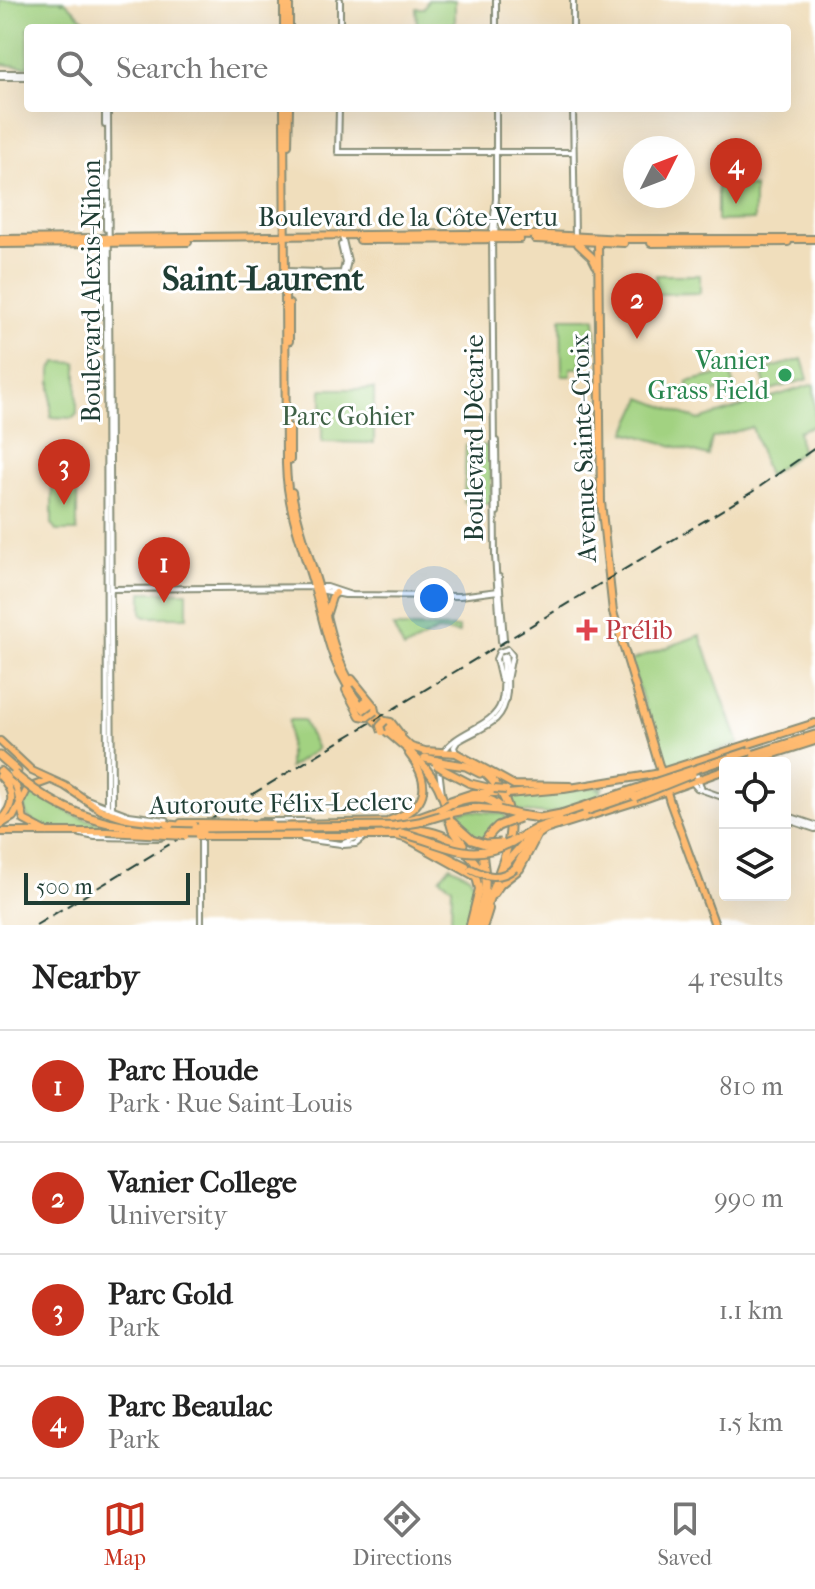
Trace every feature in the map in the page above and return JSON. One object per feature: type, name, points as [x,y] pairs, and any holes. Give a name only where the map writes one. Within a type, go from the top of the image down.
[{"type":"highway","points":[[479,910],[485,886],[482,849],[487,837],[511,819],[559,815],[749,756],[815,732]]},
{"type":"highway","name":"Autoroute Félix-Leclerc","points":[[0,758],[35,786],[83,812],[132,825],[178,832],[394,826],[442,811]]},
{"type":"highway","name":"Autoroute Félix-Leclerc","points":[[0,758],[39,794],[88,818],[134,830],[378,831]]},
{"type":"highway","points":[[425,758],[440,765],[476,770],[501,792]]},
{"type":"highway","points":[[477,766],[492,778],[501,792],[510,811],[511,826],[509,843],[477,925]]},
{"type":"highway","points":[[603,810],[694,780],[719,767]]},
{"type":"highway","points":[[378,831],[413,836],[463,852],[487,851],[541,829],[694,780]]},
{"type":"highway","points":[[442,811],[468,798],[485,798],[497,803],[511,826]]},
{"type":"highway","points":[[416,818],[442,811],[480,808],[528,817]]},
{"type":"highway","points":[[442,811],[457,829],[472,840],[490,844],[512,842]]},
{"type":"highway","points":[[442,811],[475,858],[475,868]]},
{"type":"highway","points":[[167,822],[178,832],[190,832]]},
{"type":"highway","points":[[499,871],[523,843],[541,829]]},
{"type":"highway","points":[[378,831],[425,830],[453,840],[475,868],[482,888],[477,925]]},
{"type":"main road","points":[[286,0],[286,24]]},
{"type":"main road","points":[[286,112],[288,489],[294,524],[336,653],[348,678],[366,704],[429,768],[442,794],[442,811]]},
{"type":"main road","name":"Boulevard de la Côte-Vertu","points":[[107,241],[288,235],[342,239],[815,240]]},
{"type":"main road","name":"Boulevard de la Côte-Vertu","points":[[0,241],[288,235]]},
{"type":"main road","points":[[574,240],[593,258],[598,268]]},
{"type":"main road","name":"Avenue Sainte-Croix","points":[[598,240],[601,502],[611,600],[614,621],[660,773]]},
{"type":"main road","points":[[317,588],[325,636],[340,680],[359,715],[367,717],[375,711],[336,653]]},
{"type":"main road","points":[[325,616],[336,593]]},
{"type":"main road","points":[[337,668],[367,713],[425,758]]},
{"type":"main road","points":[[416,764],[382,732],[380,727],[385,721],[391,722],[414,745],[433,750]]},
{"type":"main road","points":[[451,804],[470,794],[574,787],[660,773],[815,723]]},
{"type":"main road","points":[[0,741],[26,767],[84,799],[140,822],[271,824],[385,822],[416,818]]},
{"type":"main road","points":[[749,756],[815,741]]},
{"type":"main road","points":[[408,747],[456,753],[518,786],[574,787]]},
{"type":"main road","points":[[385,822],[406,815],[420,801],[424,783],[408,747]]},
{"type":"main road","points":[[708,758],[706,765],[713,774]]},
{"type":"main road","points":[[440,765],[466,782],[501,792]]},
{"type":"main road","points":[[635,799],[719,772]]},
{"type":"main road","points":[[660,773],[715,925]]},
{"type":"main road","points":[[0,774],[15,784],[25,821],[47,832]]},
{"type":"main road","points":[[0,774],[12,797],[9,810],[0,822]]},
{"type":"main road","points":[[0,822],[13,817],[30,787],[50,780]]},
{"type":"main road","points":[[619,781],[649,780],[653,783],[653,793],[635,799]]},
{"type":"main road","points":[[0,832],[387,836],[408,839],[475,868],[486,876],[496,877],[515,868],[532,838],[541,829],[603,810]]},
{"type":"main road","points":[[313,822],[316,830],[313,835]]},
{"type":"main road","points":[[358,834],[359,822]]},
{"type":"main road","points":[[477,925],[496,890],[518,871],[541,829]]},
{"type":"main road","points":[[408,839],[476,877],[479,888],[477,925]]},
{"type":"street","points":[[340,0],[340,24]]},
{"type":"street","points":[[496,0],[496,24]]},
{"type":"street","points":[[573,0],[573,24]]},
{"type":"street","points":[[0,75],[24,75]]},
{"type":"street","name":"Boulevard Alexis-Nihon","points":[[106,112],[110,810]]},
{"type":"street","points":[[339,112],[338,152],[573,152]]},
{"type":"street","name":"Boulevard Décarie","points":[[496,112],[497,556],[503,640]]},
{"type":"street","points":[[573,112],[574,240]]},
{"type":"street","points":[[342,239],[348,268],[354,272]]},
{"type":"street","points":[[342,239],[346,264],[342,273]]},
{"type":"street","points":[[289,272],[342,273],[348,268]]},
{"type":"street","points":[[317,588],[351,595],[460,596],[499,591]]},
{"type":"street","points":[[110,590],[331,588],[351,595]]},
{"type":"street","name":"Boulevard Alexis-Nihon","points":[[110,590],[110,810]]},
{"type":"street","points":[[504,682],[499,674],[496,655],[505,650]]},
{"type":"street","points":[[456,753],[454,746],[457,742],[488,724],[501,712],[506,701],[504,682],[512,656],[505,650]]},
{"type":"street","points":[[442,794],[439,768],[444,751],[454,739],[496,713],[502,700],[505,650]]},
{"type":"street","points":[[99,699],[108,692]]},
{"type":"street","points":[[689,764],[694,780],[704,791],[719,796]]},
{"type":"street","points":[[791,819],[815,827]]},
{"type":"street","points":[[201,925],[203,831],[225,821],[313,822]]},
{"type":"street","points":[[79,832],[95,837],[165,838],[169,831],[167,822]]},
{"type":"street","points":[[341,844],[352,841],[358,834]]},
{"type":"street","points":[[201,839],[301,839],[356,844],[368,835]]},
{"type":"green space","points":[[0,0],[60,0],[63,3],[64,0],[89,24],[24,24],[24,67],[0,64]]},
{"type":"green space","points":[[428,0],[455,0],[455,24],[417,24],[416,8],[424,8]]},
{"type":"green space","points":[[717,187],[754,187],[754,220],[717,221]]},
{"type":"green space","points":[[656,275],[700,275],[700,293],[656,294]]},
{"type":"green space","points":[[561,318],[595,318],[597,349],[585,350],[581,368],[571,368],[571,376],[562,376]]},
{"type":"green space","name":"Vanier Grass Field","points":[[802,359],[808,379],[767,391],[761,371]]},
{"type":"green space","points":[[57,362],[77,363],[77,414],[73,418],[51,417],[51,370]]},
{"type":"green space","points":[[730,372],[735,387],[693,398],[687,382]]},
{"type":"green space","points":[[814,384],[815,425],[798,431],[801,452],[768,476],[752,427],[712,438],[708,456],[626,432],[642,398],[699,420]]},
{"type":"green space","name":"Parc Gohier","points":[[322,389],[374,389],[374,443],[322,442]]},
{"type":"green space","points":[[466,445],[491,446],[491,504],[464,502]]},
{"type":"green space","points":[[73,481],[77,485],[77,531],[56,531],[52,525],[52,483]]},
{"type":"green space","points":[[142,592],[187,592],[187,617],[142,615]]},
{"type":"green space","points":[[393,627],[459,628],[459,633],[437,631],[404,649]]},
{"type":"green space","points":[[700,635],[739,744],[665,768],[630,661]]},
{"type":"green space","points":[[289,720],[303,720],[317,749],[289,768]]},
{"type":"green space","points":[[605,786],[598,789],[602,790],[594,799],[548,814],[512,811],[506,796]]},
{"type":"green space","points":[[30,790],[74,815],[124,831],[74,831],[39,825],[28,817],[25,806]]},
{"type":"green space","points":[[468,810],[504,814],[507,819],[500,822],[483,842],[464,831],[451,814]]},
{"type":"green space","points":[[450,866],[469,876],[476,885],[467,924],[451,922],[452,887],[440,878]]},
{"type":"railway","points":[[36,925],[752,492],[815,448]]},
{"type":"place","name":"Parc Beaulac","points":[[736,204]]},
{"type":"place","name":"Vanier College","points":[[637,339]]},
{"type":"place","name":"Vanier Grass Field","points":[[785,375]]},
{"type":"place","name":"Parc Gold","points":[[64,505]]},
{"type":"place","name":"Parc Houde","points":[[164,603]]},
{"type":"place","name":"Prélib","points":[[587,630]]},
{"type":"district","name":"Saint-Laurent","points":[[263,278]]}]
